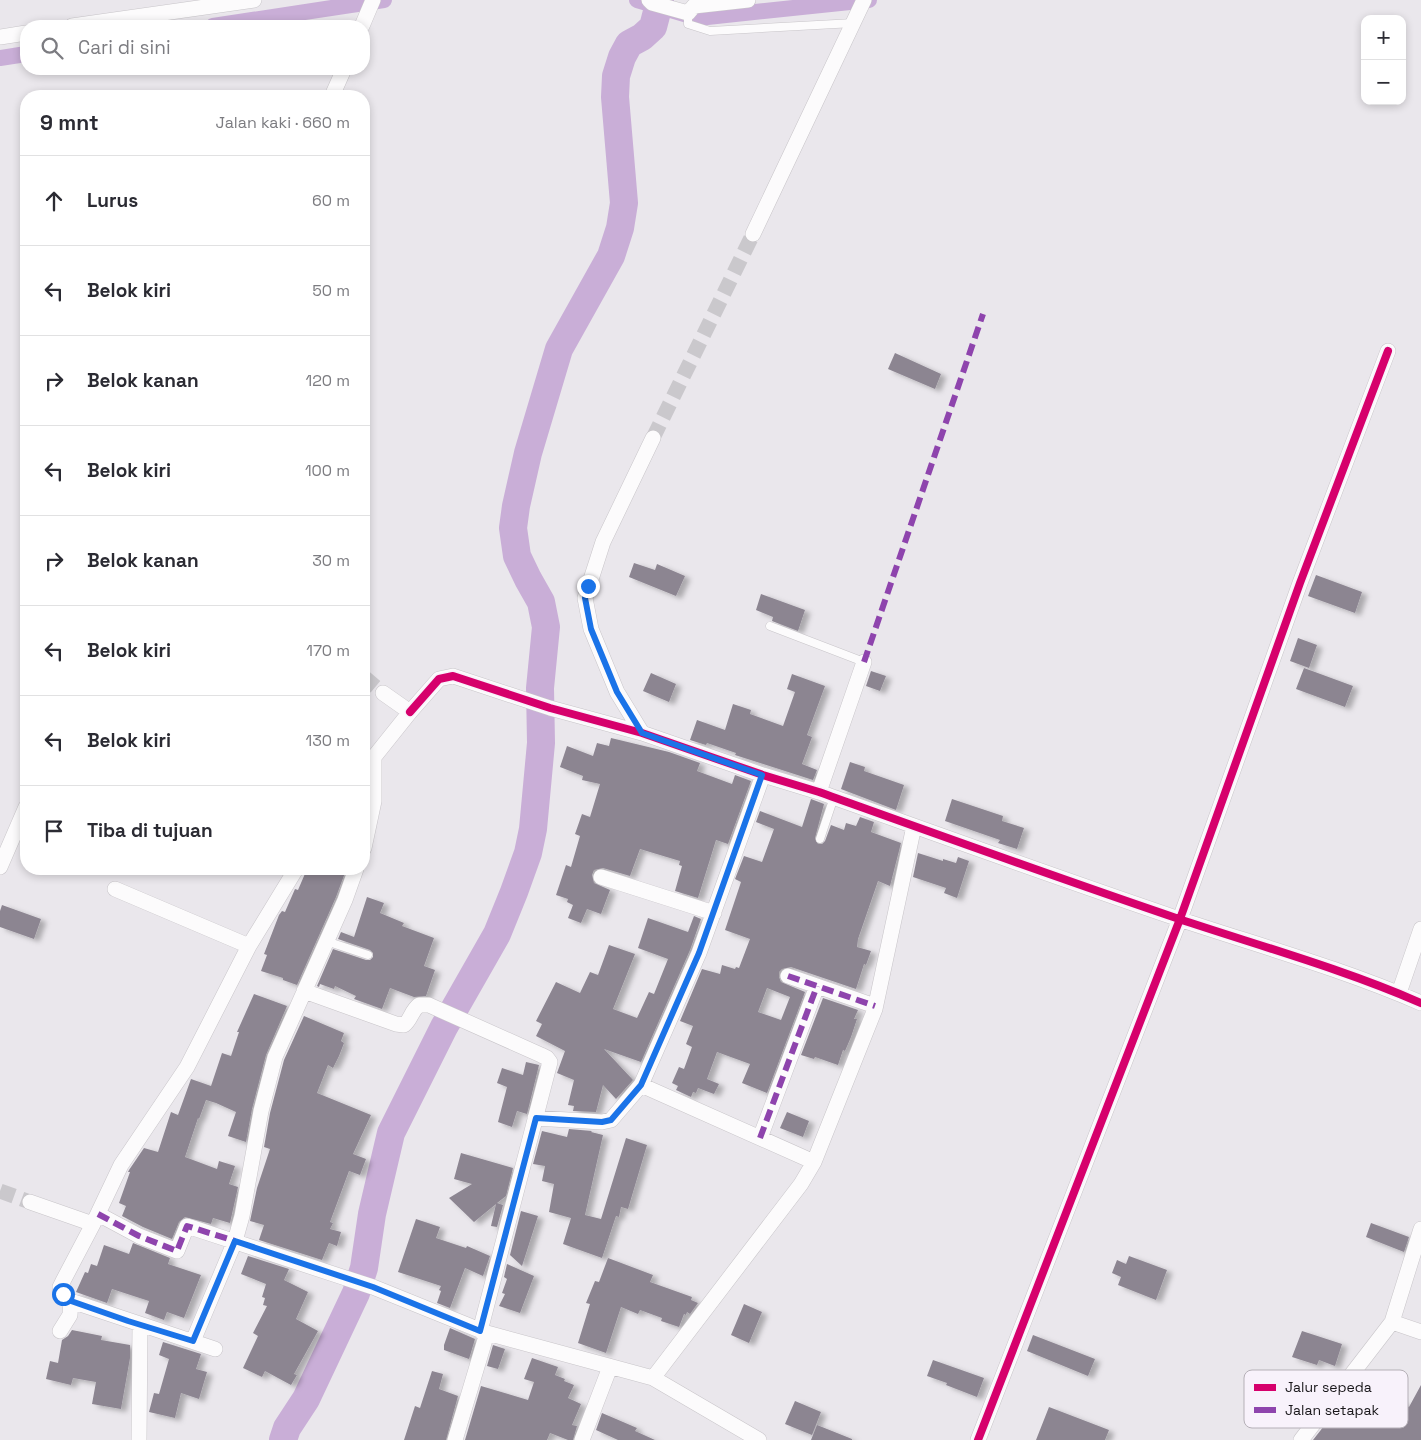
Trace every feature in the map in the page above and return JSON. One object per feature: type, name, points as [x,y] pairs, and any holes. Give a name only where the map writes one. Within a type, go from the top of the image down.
[{"type":"street","points":[[114,20],[254,0]]},
{"type":"street","points":[[365,20],[373,0]]},
{"type":"street","points":[[649,0],[652,3],[690,14],[748,0]]},
{"type":"street","points":[[753,234],[860,11]]},
{"type":"street","points":[[0,37],[20,34]]},
{"type":"street","points":[[335,90],[341,75]]},
{"type":"street","points":[[982,1439],[1180,919],[1300,583],[1388,352]]},
{"type":"street","points":[[642,733],[617,692],[591,629],[585,598],[603,542],[654,438]]},
{"type":"street","points":[[820,792],[864,662]]},
{"type":"street","points":[[370,763],[439,679],[453,676],[550,708],[642,733],[762,775],[820,792],[1180,919],[1298,957],[1399,993],[1421,1003]]},
{"type":"street","points":[[383,693],[410,712]]},
{"type":"street","points":[[370,820],[374,802],[374,757]]},
{"type":"street","points":[[536,1118],[602,1122],[611,1120],[641,1085],[699,953],[762,775]]},
{"type":"street","points":[[0,867],[20,821]]},
{"type":"street","points":[[653,1378],[801,1184],[814,1162],[875,1006],[914,826]]},
{"type":"street","points":[[215,1349],[71,1301],[63,1294],[60,1287],[121,1165],[186,1067],[249,946],[292,875]]},
{"type":"street","points":[[193,1341],[235,1241],[242,1216],[261,1111],[275,1057],[354,875]]},
{"type":"street","points":[[601,876],[714,913]]},
{"type":"street","points":[[115,889],[249,946]]},
{"type":"street","points":[[1399,993],[1421,929]]},
{"type":"street","points":[[788,976],[875,1006]]},
{"type":"street","points":[[760,1138],[817,986]]},
{"type":"street","points":[[304,991],[396,1024],[404,1025],[408,1022],[413,1010],[418,1005],[429,1006],[548,1058],[550,1066],[455,1440]]},
{"type":"street","points":[[641,1085],[814,1162]]},
{"type":"street","points":[[30,1202],[95,1219],[177,1251],[187,1226],[235,1241],[373,1287],[483,1332],[653,1378],[759,1440]]},
{"type":"street","points":[[1355,1370],[1392,1322],[1421,1229]]},
{"type":"street","points":[[60,1331],[70,1315],[71,1301]]},
{"type":"street","points":[[1392,1322],[1421,1332]]},
{"type":"street","points":[[139,1440],[140,1325]]},
{"type":"street","points":[[582,1440],[610,1367]]},
{"type":"street","points":[[1301,1440],[1310,1428]]},
{"type":"lane","points":[[690,14],[710,31],[860,11]]},
{"type":"lane","points":[[770,626],[864,662]]},
{"type":"lane","points":[[820,839],[834,797]]},
{"type":"lane","points":[[326,941],[368,955]]},
{"type":"building","points":[[895,353],[941,374],[935,389],[888,369]]},
{"type":"building","points":[[634,563],[655,570],[657,564],[685,576],[676,596],[629,577]]},
{"type":"building","points":[[1316,575],[1362,592],[1355,613],[1308,596]]},
{"type":"building","points":[[761,594],[805,610],[798,631],[772,621],[773,617],[756,610]]},
{"type":"building","points":[[1298,638],[1317,645],[1309,668],[1290,661]]},
{"type":"building","points":[[1304,668],[1353,686],[1345,707],[1296,689]]},
{"type":"building","points":[[871,671],[886,676],[880,691],[866,686]]},
{"type":"building","points":[[651,673],[676,684],[669,702],[643,691]]},
{"type":"building","points":[[792,674],[825,686],[807,735],[812,737],[802,764],[817,770],[813,780],[735,755],[736,753],[707,743],[706,745],[690,740],[697,720],[725,730],[733,704],[751,710],[750,714],[783,726],[795,692],[787,689]]},
{"type":"building","points":[[611,738],[669,752],[700,763],[697,771],[732,784],[735,775],[751,781],[728,844],[716,840],[698,898],[675,891],[682,866],[679,865],[680,861],[640,849],[630,876],[603,868],[594,870],[592,875],[594,883],[610,890],[601,914],[587,909],[581,923],[568,918],[573,905],[567,902],[568,899],[556,895],[566,865],[571,867],[580,836],[575,834],[582,814],[590,817],[600,784],[582,780],[583,776],[560,767],[567,746],[593,756],[597,743],[609,746]]},
{"type":"building","points":[[850,762],[865,767],[864,771],[904,785],[896,810],[841,789]]},
{"type":"building","points":[[811,799],[824,804],[815,838],[818,844],[822,844],[825,841],[831,825],[844,830],[846,823],[856,826],[860,817],[874,822],[871,832],[901,843],[890,886],[878,881],[858,939],[857,947],[871,951],[866,965],[864,964],[856,989],[791,967],[782,969],[779,972],[781,982],[805,992],[767,1093],[742,1083],[750,1064],[717,1052],[707,1079],[719,1084],[714,1094],[698,1088],[691,1097],[676,1090],[678,1086],[672,1083],[679,1067],[684,1069],[692,1047],[686,1044],[693,1026],[680,1021],[702,969],[720,974],[722,965],[735,969],[736,967],[739,968],[750,939],[725,930],[741,882],[735,879],[744,856],[762,862],[774,829],[756,822],[760,811],[802,827]],"holes":[[[767,988],[790,997],[781,1020],[758,1012]]]},
{"type":"building","points":[[952,799],[1003,816],[1002,821],[1024,828],[1017,849],[998,843],[1000,840],[945,821]]},
{"type":"building","points":[[918,853],[943,861],[943,859],[956,863],[958,857],[969,861],[957,898],[944,893],[946,888],[913,877]]},
{"type":"building","points":[[304,875],[344,875],[297,985],[261,971],[267,955],[264,954],[279,915],[282,911],[285,912],[295,889],[298,890]]},
{"type":"building","points":[[367,897],[384,903],[380,913],[404,923],[402,926],[434,938],[424,966],[435,970],[426,996],[414,997],[390,988],[382,1009],[354,999],[356,996],[335,986],[334,989],[320,984],[319,987],[317,986],[333,949],[366,960],[370,960],[373,957],[373,953],[370,950],[338,939],[341,932],[354,937]]},
{"type":"building","points":[[2,905],[41,919],[34,939],[0,927]]},
{"type":"building","points":[[694,916],[701,919],[690,950],[641,1062],[604,1049],[633,1080],[616,1099],[603,1085],[596,1112],[573,1111],[574,1106],[568,1105],[574,1080],[557,1073],[565,1051],[536,1036],[542,1024],[536,1021],[556,982],[580,993],[590,972],[598,975],[609,945],[635,954],[613,1009],[637,1018],[649,992],[654,994],[668,959],[638,948],[648,918],[688,932]]},
{"type":"building","points":[[254,994],[287,1006],[266,1055],[252,1109],[246,1142],[228,1136],[236,1112],[206,1100],[185,1157],[217,1169],[219,1161],[235,1166],[229,1184],[238,1187],[230,1223],[213,1218],[211,1224],[185,1217],[179,1222],[172,1239],[122,1216],[126,1206],[119,1203],[130,1172],[128,1172],[144,1148],[158,1152],[171,1112],[178,1115],[191,1079],[211,1086],[222,1053],[231,1056],[239,1032],[237,1032]]},
{"type":"building","points":[[823,998],[858,1010],[854,1019],[857,1019],[851,1037],[845,1051],[843,1050],[838,1065],[815,1057],[814,1059],[801,1055]]},
{"type":"building","points":[[304,1016],[344,1033],[341,1041],[344,1043],[339,1056],[333,1068],[328,1065],[317,1093],[371,1115],[353,1154],[366,1159],[360,1175],[349,1171],[330,1222],[333,1223],[330,1229],[341,1232],[337,1246],[329,1243],[322,1260],[259,1240],[264,1225],[250,1221],[257,1188],[270,1149],[264,1147],[270,1113],[284,1060]]},
{"type":"building","points":[[526,1062],[539,1065],[527,1114],[517,1111],[512,1127],[498,1122],[507,1087],[497,1083],[502,1068],[523,1075]]},
{"type":"building","points":[[787,1112],[809,1121],[803,1137],[780,1128]]},
{"type":"building","points":[[569,1129],[592,1131],[603,1135],[585,1215],[601,1219],[626,1138],[647,1145],[628,1209],[621,1207],[619,1217],[616,1216],[602,1258],[563,1244],[571,1218],[549,1212],[554,1184],[542,1181],[545,1166],[533,1164],[542,1131],[567,1137]]},
{"type":"building","points":[[461,1153],[513,1168],[506,1196],[497,1203],[503,1205],[497,1227],[491,1226],[496,1204],[474,1222],[449,1198],[472,1184],[454,1179]]},
{"type":"building","points":[[521,1211],[538,1216],[522,1266],[510,1255]]},
{"type":"building","points":[[416,1219],[440,1227],[436,1238],[466,1248],[467,1246],[490,1256],[483,1276],[465,1268],[450,1308],[437,1303],[441,1286],[398,1272]]},
{"type":"building","points":[[1371,1223],[1409,1237],[1404,1252],[1366,1237]]},
{"type":"building","points":[[133,1243],[170,1258],[168,1264],[201,1275],[184,1318],[167,1312],[164,1320],[145,1313],[149,1301],[112,1289],[107,1303],[76,1292],[85,1272],[88,1273],[91,1264],[97,1266],[104,1245],[129,1254]]},
{"type":"building","points":[[248,1256],[289,1269],[284,1280],[308,1292],[296,1319],[318,1331],[294,1374],[297,1375],[291,1385],[265,1371],[262,1377],[243,1368],[258,1336],[253,1333],[267,1306],[263,1305],[265,1298],[262,1297],[266,1284],[241,1274]]},
{"type":"building","points":[[1129,1256],[1167,1270],[1156,1300],[1118,1285],[1121,1277],[1112,1273],[1117,1260],[1126,1264]]},
{"type":"building","points":[[608,1258],[653,1275],[650,1282],[692,1297],[691,1300],[698,1303],[690,1314],[687,1312],[686,1315],[684,1314],[679,1327],[661,1321],[662,1318],[640,1310],[638,1314],[621,1307],[606,1353],[578,1343],[590,1304],[586,1303],[595,1281],[599,1282]]},
{"type":"building","points":[[507,1264],[534,1276],[520,1313],[499,1306],[505,1294],[502,1293],[507,1279],[504,1277]]},
{"type":"building","points":[[744,1304],[762,1312],[749,1343],[731,1335]]},
{"type":"building","points":[[450,1328],[475,1339],[469,1359],[444,1350]]},
{"type":"building","points":[[72,1330],[102,1336],[101,1340],[130,1345],[130,1358],[121,1409],[92,1404],[96,1382],[73,1378],[71,1385],[46,1379],[50,1361],[58,1363],[62,1340]]},
{"type":"building","points":[[1302,1331],[1342,1344],[1335,1366],[1319,1360],[1317,1365],[1292,1357]]},
{"type":"building","points":[[1033,1335],[1095,1359],[1088,1376],[1027,1351]]},
{"type":"building","points":[[163,1342],[201,1354],[196,1369],[207,1372],[199,1399],[181,1393],[175,1418],[149,1412],[154,1393],[159,1394],[169,1359],[159,1355]]},
{"type":"building","points":[[493,1345],[505,1349],[498,1369],[487,1366]]},
{"type":"building","points":[[532,1358],[558,1367],[555,1375],[574,1385],[568,1398],[581,1404],[572,1425],[577,1426],[573,1440],[550,1433],[547,1440],[465,1440],[481,1386],[528,1400],[534,1382],[524,1379]]},
{"type":"building","points":[[933,1360],[984,1378],[977,1397],[927,1376]]},
{"type":"building","points":[[432,1371],[443,1374],[439,1389],[458,1396],[446,1440],[404,1440],[415,1406],[420,1408]]},
{"type":"building","points":[[1421,1385],[1421,1440],[1313,1440],[1322,1428],[1408,1428],[1409,1407]]},
{"type":"building","points":[[795,1401],[821,1412],[812,1435],[785,1424]]},
{"type":"building","points":[[1049,1407],[1109,1430],[1105,1440],[1036,1440]]},
{"type":"building","points":[[602,1413],[637,1428],[635,1431],[655,1440],[618,1440],[596,1430]]},
{"type":"building","points":[[817,1425],[852,1439],[852,1440],[811,1440]]},
{"type":"waterway","points":[[252,20],[384,0]]},
{"type":"waterway","points":[[637,0],[698,18],[869,0]]},
{"type":"waterway","points":[[283,1440],[287,1428],[306,1399],[356,1293],[364,1268],[372,1214],[391,1133],[444,1027],[497,934],[528,853],[533,829],[541,743],[540,688],[546,627],[541,602],[517,556],[513,528],[516,506],[528,453],[559,349],[611,256],[620,228],[624,203],[615,97],[616,76],[622,57],[629,44],[642,37],[653,27],[660,0]]},
{"type":"waterway","points":[[0,58],[20,55]]},
{"type":"tunnel","points":[[653,438],[753,234]]},
{"type":"tunnel","points":[[370,682],[383,693]]},
{"type":"tunnel","points":[[0,1191],[30,1202]]},
{"type":"marked path","points":[[864,662],[983,314]]},
{"type":"marked path","points":[[788,976],[875,1006]]},
{"type":"marked path","points":[[760,1138],[817,986]]},
{"type":"marked path","points":[[98,1214],[139,1236],[177,1251],[187,1226],[235,1241]]},
{"type":"cycle path","points":[[978,1440],[1180,919],[1300,583],[1388,351]]},
{"type":"cycle path","points":[[410,712],[439,679],[453,676],[550,708],[642,733],[763,775],[819,792],[1134,904],[1332,969],[1421,1003]]},
{"type":"route","points":[[63,1294],[71,1301],[193,1341],[235,1241],[373,1287],[480,1331],[536,1118],[602,1122],[611,1120],[641,1085],[699,953],[762,775],[642,733],[617,692],[591,629],[585,598],[588,586]]}]
